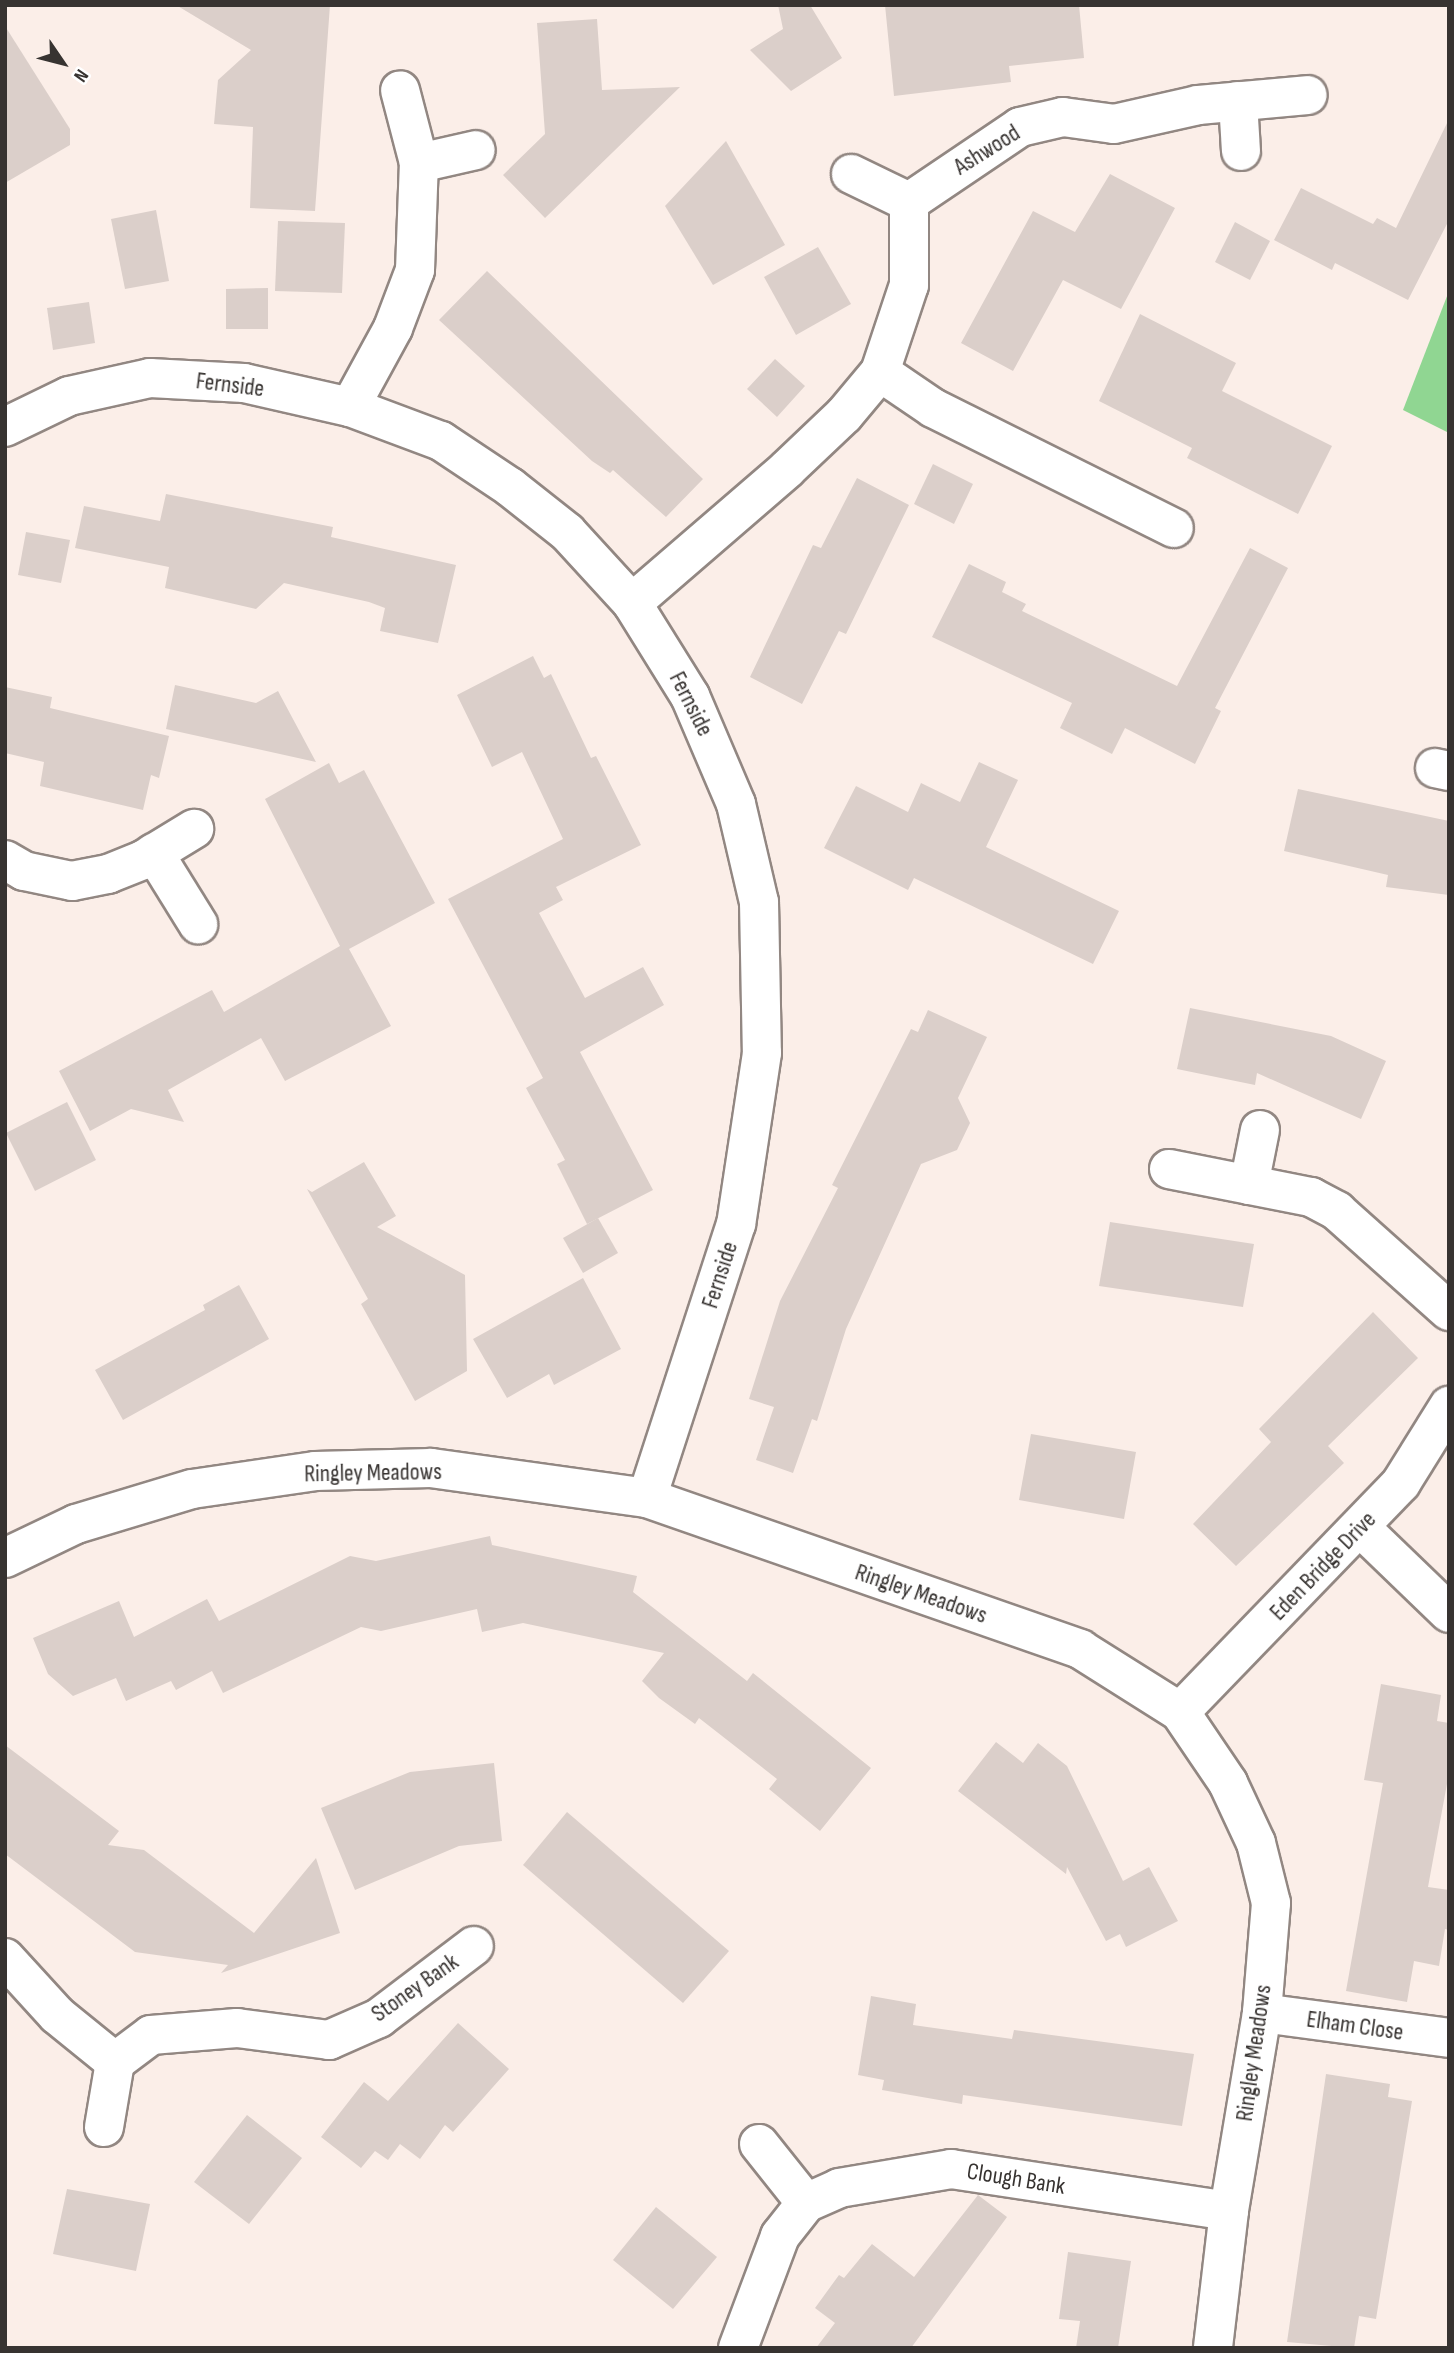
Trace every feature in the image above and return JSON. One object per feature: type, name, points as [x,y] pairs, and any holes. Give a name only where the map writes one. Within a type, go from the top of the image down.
[{"type":"street","points":[[350,407],[393,328],[415,270],[419,163],[400,90]]},
{"type":"street","name":"Ashwood","points":[[909,202],[1020,127],[1063,117],[1114,124],[1198,105],[1308,96]]},
{"type":"street","points":[[1238,102],[1241,151]]},
{"type":"street","points":[[419,163],[476,150]]},
{"type":"street","points":[[632,603],[788,469],[844,415],[880,372],[909,285],[909,202],[851,174]]},
{"type":"street","points":[[880,372],[933,408],[1174,528]]},
{"type":"street","name":"Fernside","points":[[5,427],[69,396],[150,378],[244,383],[350,407],[441,442],[510,487],[567,532],[632,603],[690,696],[736,804],[759,902],[762,1053],[736,1224],[648,1498]]},
{"type":"street","points":[[5,860],[24,871],[72,881],[108,874],[153,853],[194,829]]},
{"type":"street","points":[[153,853],[198,924]]},
{"type":"street","points":[[1249,1185],[1260,1130]]},
{"type":"street","points":[[1169,1169],[1311,1197],[1337,1211],[1449,1311]]},
{"type":"street","name":"Eden Bridge Drive","points":[[1180,1712],[1361,1528],[1401,1483],[1449,1406]]},
{"type":"street","name":"Ringley Meadows","points":[[5,1558],[76,1524],[192,1489],[315,1471],[431,1468],[648,1498],[1080,1649],[1180,1712],[1228,1783],[1256,1843],[1271,1903],[1262,2013],[1229,2211],[1213,2348]]},
{"type":"street","points":[[1361,1528],[1449,1613]]},
{"type":"street","name":"Stoney Bank","points":[[115,2062],[151,2035],[237,2028],[329,2040],[379,2018],[474,1946]]},
{"type":"street","points":[[5,1958],[57,2015],[115,2062],[104,2127]]},
{"type":"street","name":"Elham Close","points":[[1262,2013],[1449,2038]]},
{"type":"street","points":[[760,2144],[806,2203]]},
{"type":"street","name":"Clough Bank","points":[[738,2348],[780,2236],[806,2203],[839,2188],[951,2169],[1229,2211]]},
{"type":"green space","points":[[1449,291],[1449,433],[1403,410]]},
{"type":"building","points":[[176,5],[330,5],[315,211],[250,208],[253,127],[214,124],[218,80],[251,50]]},
{"type":"building","points":[[778,5],[810,5],[842,58],[791,91],[750,50],[783,29]]},
{"type":"building","points":[[885,5],[1079,5],[1084,58],[1009,66],[1011,82],[894,96]]},
{"type":"building","points":[[597,19],[602,90],[680,87],[545,218],[503,175],[545,134],[537,23]]},
{"type":"building","points":[[5,26],[70,129],[70,145],[5,183]]},
{"type":"building","points":[[1449,119],[1449,220],[1408,300],[1335,263],[1332,270],[1274,240],[1301,188],[1373,224],[1377,218],[1396,228]]},
{"type":"building","points":[[726,141],[785,245],[713,285],[665,206]]},
{"type":"building","points":[[1110,174],[1175,208],[1121,309],[1063,280],[1013,371],[961,343],[1033,211],[1075,232]]},
{"type":"building","points":[[156,210],[169,281],[125,289],[111,219]]},
{"type":"building","points":[[278,221],[345,223],[342,293],[275,291]]},
{"type":"building","points":[[1235,222],[1270,241],[1250,280],[1215,262]]},
{"type":"building","points":[[818,247],[851,304],[796,335],[764,277]]},
{"type":"building","points":[[487,271],[703,479],[666,517],[613,470],[610,473],[592,461],[439,320]]},
{"type":"building","points":[[268,288],[268,329],[226,329],[226,289]]},
{"type":"building","points":[[89,302],[95,343],[53,350],[47,308]]},
{"type":"building","points":[[1140,314],[1236,363],[1222,391],[1332,446],[1298,514],[1187,458],[1192,448],[1099,401]]},
{"type":"building","points":[[775,359],[805,386],[777,417],[747,389]]},
{"type":"building","points":[[933,464],[973,484],[954,524],[914,504]]},
{"type":"building","points":[[857,478],[909,505],[846,634],[839,631],[802,704],[750,677],[813,545],[821,548]]},
{"type":"building","points":[[166,494],[333,527],[331,537],[456,565],[438,643],[380,631],[385,608],[369,602],[284,583],[256,609],[165,588],[169,567],[75,548],[84,506],[160,521]]},
{"type":"building","points":[[26,532],[70,540],[61,583],[18,575]]},
{"type":"building","points":[[1250,548],[1288,568],[1215,708],[1221,711],[1195,764],[1125,728],[1112,754],[1060,728],[1072,703],[932,637],[969,564],[1006,582],[1002,592],[1026,604],[1022,611],[1177,686]]},
{"type":"building","points":[[533,656],[544,678],[551,674],[591,758],[596,756],[641,845],[556,887],[563,900],[539,913],[585,998],[643,967],[664,1005],[580,1052],[653,1190],[587,1224],[557,1164],[565,1160],[526,1088],[543,1078],[448,899],[563,839],[522,752],[492,767],[457,695]]},
{"type":"building","points":[[175,685],[256,703],[278,691],[316,762],[166,729]]},
{"type":"building","points":[[5,687],[52,697],[50,708],[169,736],[159,778],[151,775],[143,810],[40,786],[44,762],[5,753]]},
{"type":"building","points":[[979,762],[1018,780],[986,847],[1119,911],[1093,964],[914,878],[908,890],[824,848],[856,786],[908,812],[921,783],[960,802]]},
{"type":"building","points":[[329,763],[339,783],[364,770],[435,903],[349,949],[391,1026],[285,1081],[261,1038],[168,1090],[184,1122],[131,1109],[90,1131],[59,1071],[212,990],[224,1012],[340,946],[265,799]]},
{"type":"building","points":[[1298,789],[1449,821],[1449,895],[1386,887],[1388,875],[1284,851]]},
{"type":"building","points":[[1190,1008],[1331,1036],[1386,1061],[1361,1119],[1257,1073],[1255,1085],[1177,1069]]},
{"type":"building","points":[[928,1010],[987,1037],[958,1098],[970,1123],[957,1150],[921,1164],[846,1329],[817,1421],[812,1419],[793,1473],[756,1460],[774,1407],[749,1399],[780,1301],[838,1188],[832,1185],[911,1029],[918,1032]]},
{"type":"building","points":[[67,1102],[96,1160],[35,1191],[6,1133]]},
{"type":"building","points":[[364,1162],[396,1216],[377,1227],[465,1275],[467,1371],[415,1401],[361,1304],[368,1299],[307,1189],[312,1192]]},
{"type":"building","points":[[598,1218],[618,1253],[583,1273],[563,1238]]},
{"type":"building","points":[[1110,1222],[1254,1244],[1243,1307],[1099,1286]]},
{"type":"building","points":[[583,1278],[621,1349],[554,1385],[549,1374],[507,1398],[473,1339]]},
{"type":"building","points":[[239,1285],[269,1339],[123,1420],[95,1370],[205,1310],[203,1305]]},
{"type":"building","points":[[1373,1312],[1418,1358],[1328,1446],[1344,1463],[1236,1566],[1193,1524],[1271,1442],[1259,1429]]},
{"type":"building","points":[[1031,1434],[1136,1452],[1124,1519],[1019,1500]]},
{"type":"building","points":[[490,1536],[492,1545],[637,1576],[633,1592],[747,1681],[753,1673],[871,1768],[820,1831],[769,1789],[777,1779],[699,1718],[695,1724],[659,1698],[642,1681],[664,1653],[523,1623],[482,1632],[477,1609],[381,1631],[361,1627],[223,1693],[212,1671],[176,1690],[171,1681],[126,1701],[116,1678],[73,1696],[48,1674],[33,1638],[119,1601],[134,1637],[207,1599],[219,1621],[350,1556],[376,1561]]},
{"type":"building","points":[[1381,1684],[1441,1695],[1437,1721],[1449,1723],[1449,1773],[1428,1887],[1449,1890],[1449,1930],[1445,1929],[1439,1966],[1414,1961],[1407,2002],[1346,1991],[1383,1783],[1364,1780]]},
{"type":"building","points":[[996,1742],[1023,1763],[1038,1743],[1067,1766],[1123,1881],[1149,1867],[1178,1921],[1126,1947],[1120,1934],[1106,1941],[1067,1867],[1066,1874],[958,1791]]},
{"type":"building","points":[[5,1745],[119,1831],[108,1845],[144,1850],[254,1933],[316,1858],[340,1933],[221,1973],[228,1965],[135,1952],[5,1854]]},
{"type":"building","points":[[494,1763],[502,1841],[459,1846],[355,1890],[321,1808],[410,1772]]},
{"type":"building","points":[[567,1812],[729,1951],[683,2003],[523,1865]]},
{"type":"building","points":[[871,1996],[916,2004],[913,2025],[1012,2039],[1014,2030],[1194,2054],[1182,2126],[963,2095],[962,2104],[882,2090],[884,2080],[858,2075]]},
{"type":"building","points":[[458,2023],[509,2069],[453,2132],[445,2125],[420,2159],[400,2144],[388,2160],[375,2151],[361,2168],[321,2137],[364,2082],[388,2101]]},
{"type":"building","points":[[1326,2074],[1390,2084],[1388,2097],[1412,2101],[1376,2319],[1359,2316],[1354,2348],[1287,2342]]},
{"type":"building","points":[[247,2115],[302,2158],[249,2224],[194,2182]]},
{"type":"building","points":[[67,2189],[150,2204],[136,2271],[53,2254]]},
{"type":"building","points":[[978,2195],[1007,2217],[911,2348],[816,2348],[835,2323],[815,2308],[839,2275],[844,2278],[872,2244],[914,2277]]},
{"type":"building","points":[[656,2207],[717,2257],[673,2309],[613,2260]]},
{"type":"building","points":[[1068,2252],[1131,2261],[1118,2348],[1076,2348],[1080,2321],[1059,2319]]}]
